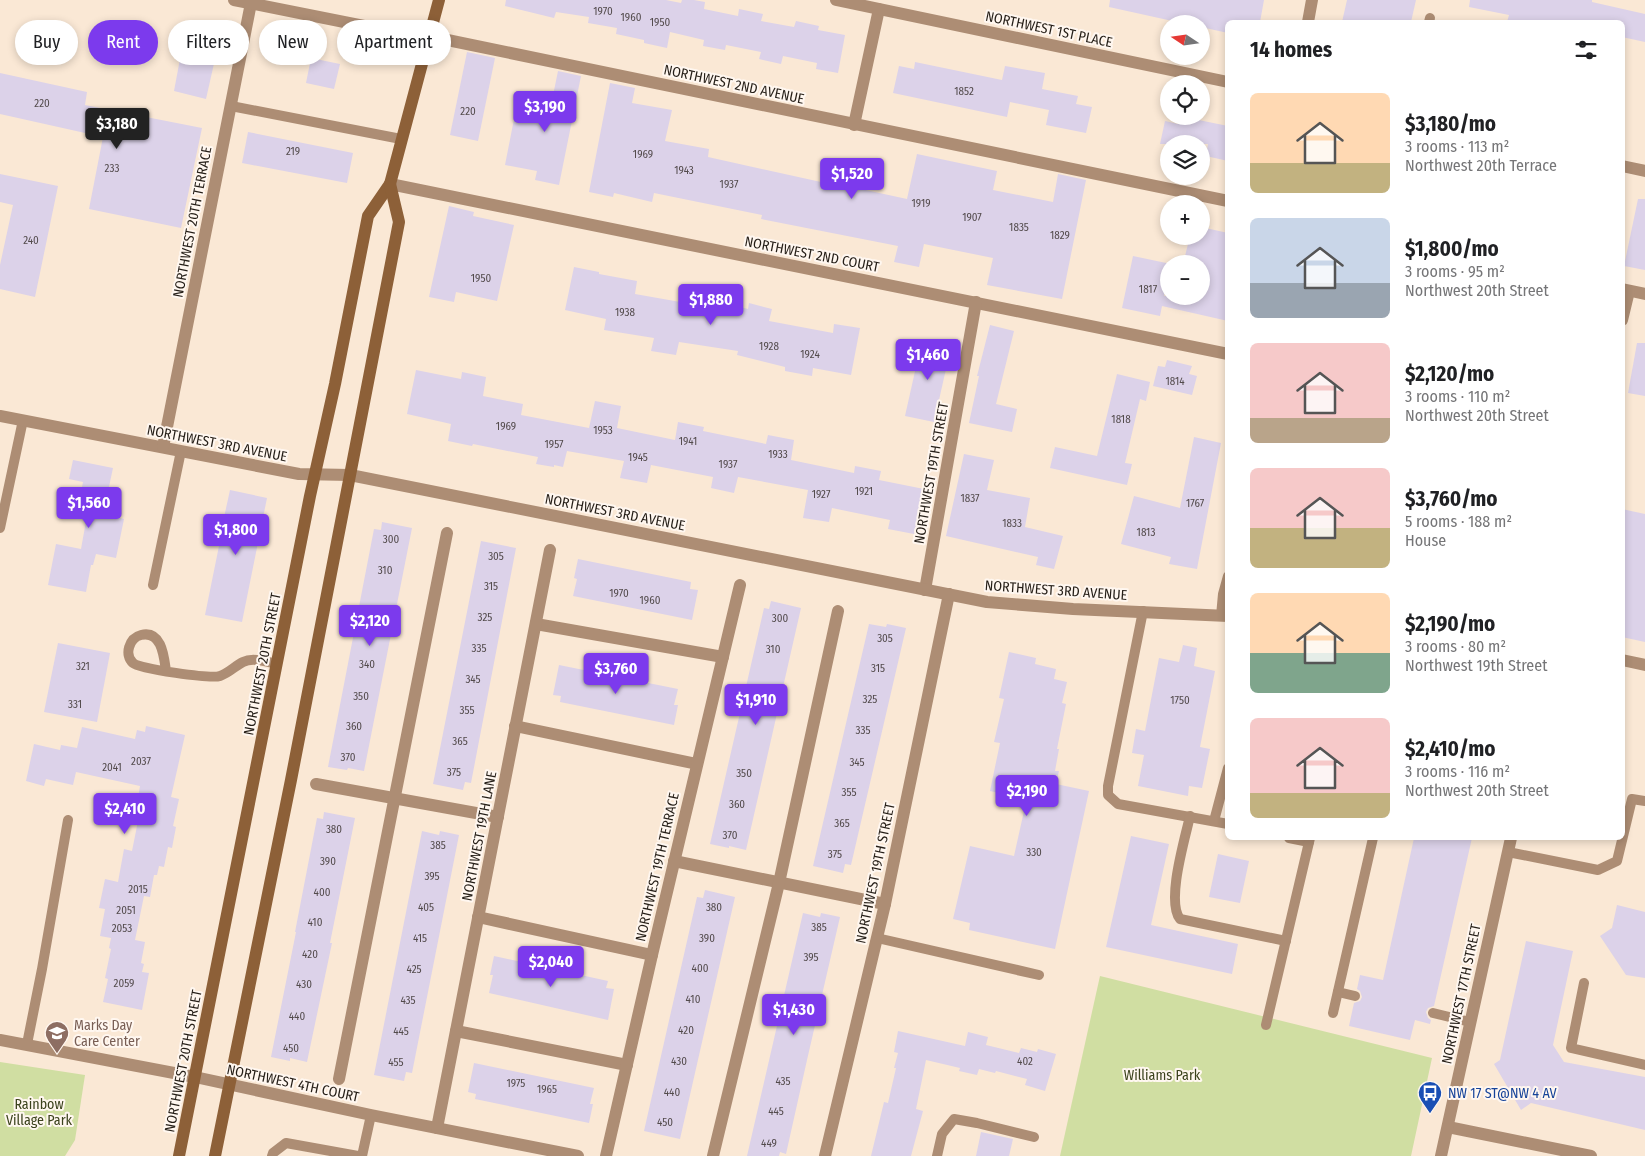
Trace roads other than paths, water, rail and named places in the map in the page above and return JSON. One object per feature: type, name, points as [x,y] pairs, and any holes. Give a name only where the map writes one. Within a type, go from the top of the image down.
[{"type":"main road","name":"NORTHWEST 20TH STREET","points":[[433,20],[439,0]]},
{"type":"main road","name":"NORTHWEST 20TH STREET","points":[[179,1156],[368,216],[390,184],[420,65]]},
{"type":"main road","name":"NORTHWEST 20TH STREET","points":[[215,1156],[400,222],[390,184]]},
{"type":"street","name":"NORTHWEST 2ND AVENUE","points":[[234,0],[337,20]]},
{"type":"street","name":"NORTHWEST 1ST PLACE","points":[[836,0],[1225,81]]},
{"type":"street","points":[[1308,20],[1312,0]]},
{"type":"street","name":"NORTHWEST 20TH TERRACE","points":[[163,448],[251,3]]},
{"type":"street","points":[[854,125],[879,9]]},
{"type":"street","name":"NORTHWEST 2ND AVENUE","points":[[451,41],[1225,200]]},
{"type":"street","points":[[1625,167],[1645,171]]},
{"type":"street","name":"NORTHWEST 2ND COURT","points":[[390,184],[1225,353]]},
{"type":"street","points":[[1626,290],[1645,294]]},
{"type":"street","name":"NORTHWEST 19TH STREET","points":[[925,590],[976,302]]},
{"type":"street","name":"NORTHWEST 3RD AVENUE","points":[[0,416],[299,474],[350,475],[987,602],[1026,606],[1224,616]]},
{"type":"street","points":[[339,1079],[447,532]]},
{"type":"street","name":"NORTHWEST 19TH LANE","points":[[437,1128],[550,550]]},
{"type":"street","name":"NORTHWEST 19TH TERRACE","points":[[606,1156],[740,585]]},
{"type":"street","name":"NORTHWEST 19TH STREET","points":[[825,1156],[885,904],[949,594]]},
{"type":"street","points":[[713,1156],[779,883],[838,611]]},
{"type":"street","points":[[536,624],[723,656]]},
{"type":"street","points":[[1625,661],[1645,665]]},
{"type":"street","points":[[515,726],[697,764]]},
{"type":"street","points":[[316,784],[498,818]]},
{"type":"street","name":"NORTHWEST 17TH STREET","points":[[1441,1156],[1511,840]]},
{"type":"street","points":[[674,861],[885,904]]},
{"type":"street","points":[[478,917],[652,954]]},
{"type":"street","points":[[456,1031],[627,1064]]},
{"type":"street","name":"NORTHWEST 4TH COURT","points":[[0,1040],[230,1084],[437,1128],[532,1151],[578,1156]]},
{"type":"street","points":[[1448,1127],[1588,1156]]},
{"type":"lane","points":[[230,106],[400,139]]},
{"type":"lane","points":[[0,528],[23,420]]},
{"type":"lane","points":[[153,585],[181,451]]},
{"type":"lane","points":[[1224,616],[1223,594],[1225,587]]},
{"type":"lane","points":[[1143,611],[1108,786],[1108,795],[1118,804],[1225,823]]},
{"type":"lane","points":[[166,670],[206,678],[220,676],[232,671],[244,661],[254,660],[277,664]]},
{"type":"lane","points":[[1214,821],[1225,779]]},
{"type":"lane","points":[[1625,826],[1632,799],[1645,802]]},
{"type":"lane","points":[[1190,816],[1174,895],[1176,914],[1180,919],[1286,941]]},
{"type":"lane","points":[[27,1044],[68,820]]},
{"type":"lane","points":[[1266,1025],[1309,840]]},
{"type":"lane","points":[[1333,1013],[1373,840]]},
{"type":"lane","points":[[1508,852],[1598,870],[1616,861],[1621,840]]},
{"type":"lane","points":[[877,938],[1039,975]]},
{"type":"lane","points":[[1584,983],[1571,1048],[1645,1065]]},
{"type":"lane","points":[[1338,992],[1356,996]]},
{"type":"lane","points":[[1433,1013],[1470,1022]]},
{"type":"lane","points":[[272,1156],[273,1153],[286,1143],[360,1156],[371,1115]]},
{"type":"lane","points":[[937,1156],[942,1134],[954,1119],[977,1122],[1034,1137]]},
{"type":"place","name":"Marks Day Care Center","points":[[57,1054]]},
{"type":"place","name":"NW 17 ST@NW 4 AV","points":[[1430,1114]]},
{"type":"park label","name":"Williams Park","points":[[1162,1075]]},
{"type":"park label","name":"Rainbow Village Park","points":[[39,1112]]}]
